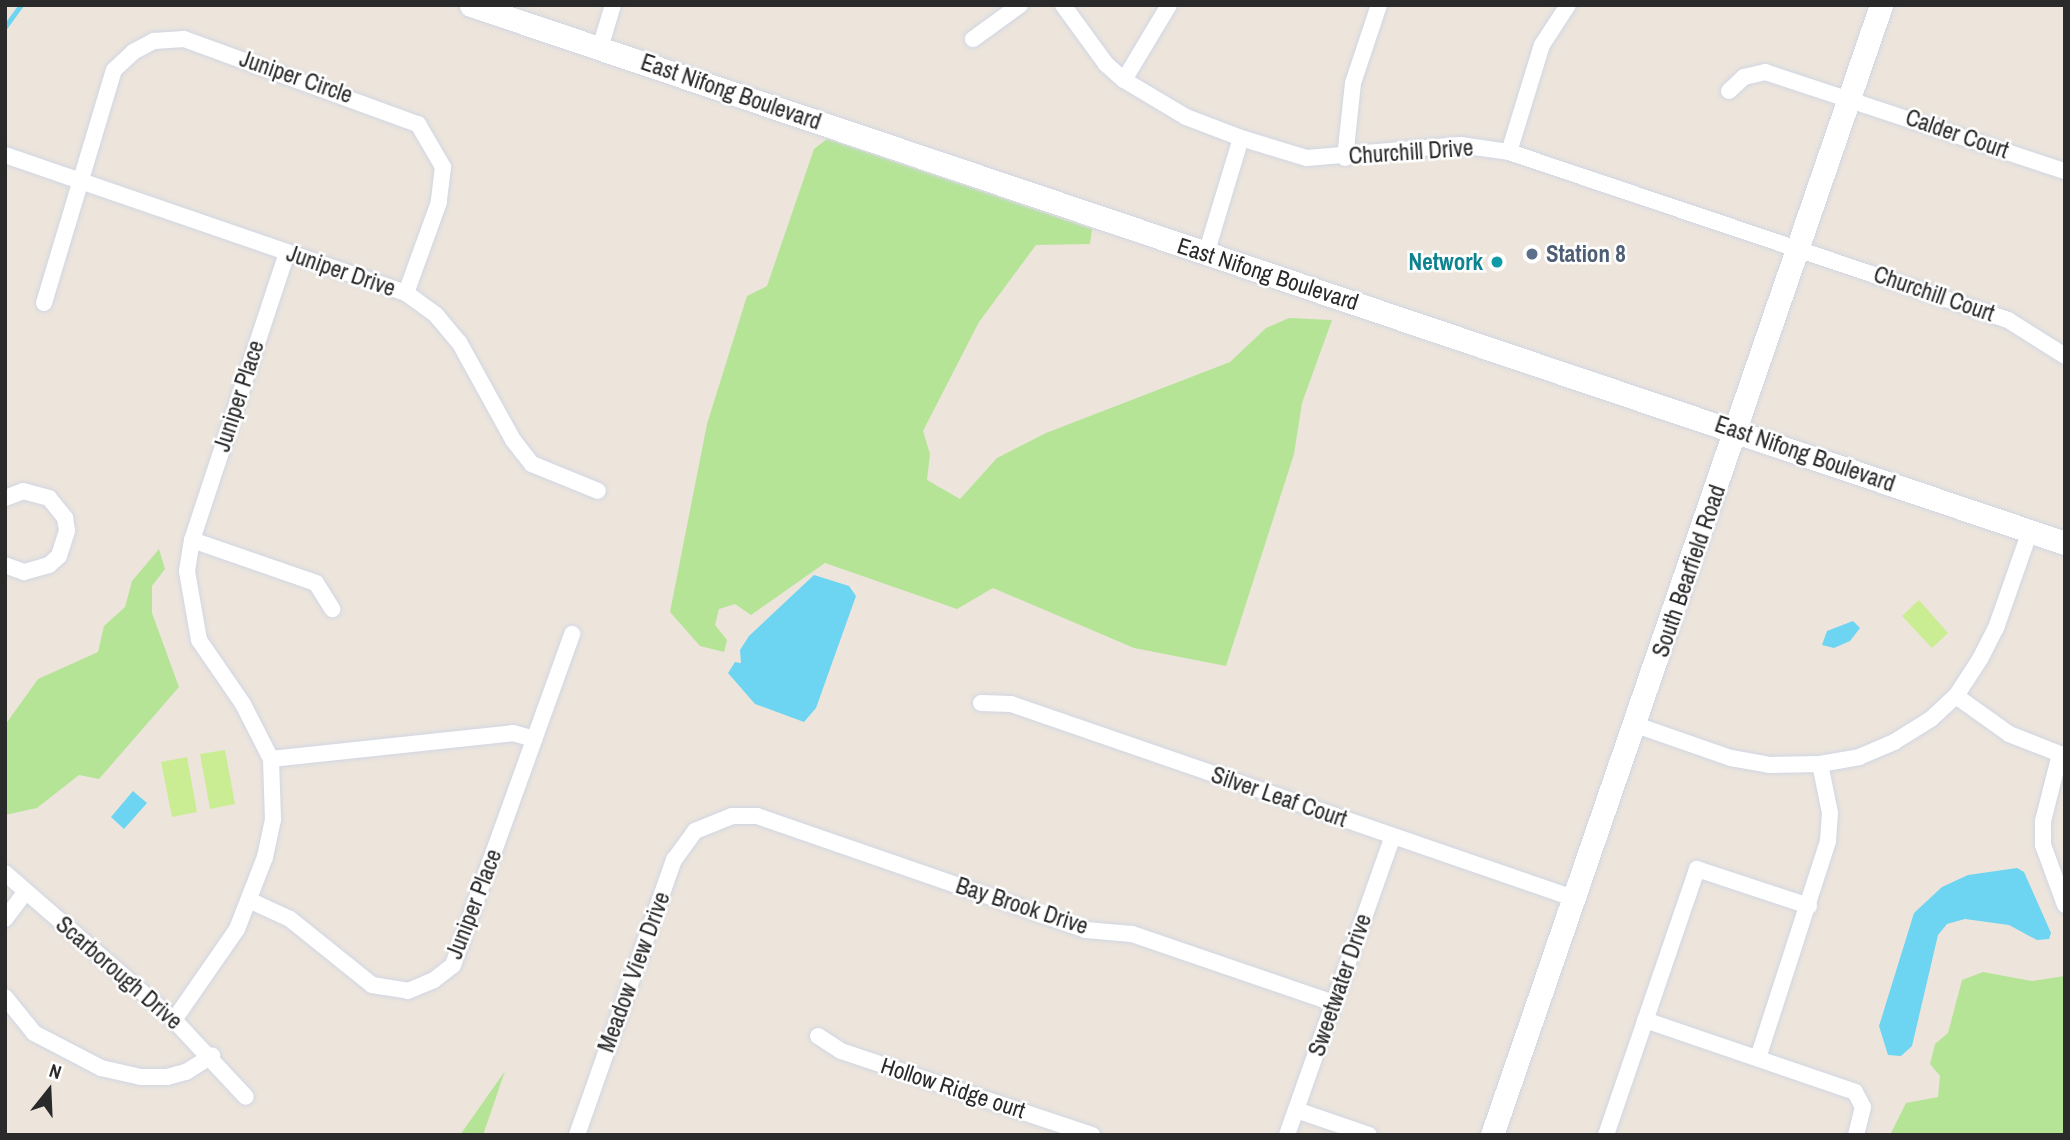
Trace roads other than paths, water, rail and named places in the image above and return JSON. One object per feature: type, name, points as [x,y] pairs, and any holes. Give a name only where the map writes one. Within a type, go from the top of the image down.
[{"type":"street","name":"East Nifong Boulevard","points":[[471,5],[2065,543]]},
{"type":"street","points":[[600,48],[613,5]]},
{"type":"street","points":[[973,39],[1020,5]]},
{"type":"street","name":"Churchill Drive","points":[[1063,5],[1106,64],[1124,80],[1186,117],[1241,138],[1307,158],[1345,158],[1460,145],[1509,152],[1797,246]]},
{"type":"street","points":[[1124,80],[1169,5]]},
{"type":"street","points":[[1345,158],[1353,83],[1379,5]]},
{"type":"street","points":[[1509,152],[1542,46],[1568,5]]},
{"type":"street","name":"South Bearfield Road","points":[[1492,1135],[1738,432],[1797,246],[1881,5]]},
{"type":"street","name":"Juniper Circle","points":[[44,303],[83,181],[114,70],[133,52],[154,41],[184,39],[374,104],[418,124],[443,167],[439,202],[406,293]]},
{"type":"street","name":"Calder Court","points":[[1729,91],[1744,77],[1765,72],[1849,97],[2065,171]]},
{"type":"street","points":[[1206,254],[1241,138]]},
{"type":"street","name":"Juniper Drive","points":[[5,155],[406,293],[436,315],[459,342],[513,440],[532,464],[598,491]]},
{"type":"street","name":"Churchill Court","points":[[1797,246],[2008,320],[2065,356]]},
{"type":"street","name":"Juniper Place","points":[[174,1020],[218,961],[251,901],[273,820],[271,759],[243,704],[200,640],[187,571],[192,540],[287,253]]},
{"type":"street","points":[[5,498],[23,491],[49,498],[65,518],[67,531],[65,545],[49,565],[24,572],[7,571]]},
{"type":"street","points":[[1636,725],[1731,758],[1769,765],[1820,764],[1858,757],[1894,742],[1931,719],[1956,696],[1996,628],[2030,531]]},
{"type":"street","points":[[192,540],[316,583],[332,609]]},
{"type":"street","name":"Juniper Place","points":[[251,901],[290,919],[372,985],[408,991],[434,980],[453,965],[572,634]]},
{"type":"street","points":[[1956,696],[2009,734],[2062,755],[2043,821],[2043,845],[2065,905]]},
{"type":"street","name":"Silver Leaf Court","points":[[981,703],[1011,704],[1576,899]]},
{"type":"street","points":[[271,759],[513,733],[534,739]]},
{"type":"street","points":[[1758,1058],[1828,841],[1830,813],[1820,764]]},
{"type":"street","name":"Bay Brook Drive","points":[[710,822],[757,816],[1086,930],[1132,934],[1334,1003]]},
{"type":"street","name":"Meadow View Drive","points":[[577,1135],[674,860],[683,844],[710,822]]},
{"type":"street","name":"Sweetwater Drive","points":[[1287,1135],[1393,836]]},
{"type":"street","points":[[1606,1135],[1697,869],[1809,906]]},
{"type":"street","name":"Scarborough Drive","points":[[5,873],[174,1020],[212,1056],[246,1097]]},
{"type":"street","points":[[5,919],[25,892]]},
{"type":"street","points":[[5,997],[34,1033],[101,1068],[141,1077],[167,1077],[186,1072],[212,1056]]},
{"type":"street","points":[[1646,1020],[1855,1092],[1863,1107],[1856,1135]]},
{"type":"street","name":"Hollow Ridge ourt","points":[[818,1036],[841,1051],[1092,1135]]},
{"type":"street","points":[[1296,1110],[1368,1135]]},
{"type":"water","points":[[814,575],[849,586],[856,596],[816,708],[804,722],[755,704],[728,673],[735,662],[741,663],[740,650],[749,636]]},
{"type":"water","points":[[1853,621],[1860,628],[1850,641],[1834,648],[1822,645],[1827,631]]},
{"type":"water","points":[[133,791],[147,803],[124,829],[111,817]]},
{"type":"water","points":[[2017,868],[2024,872],[2051,933],[2049,939],[2037,940],[2009,925],[1965,919],[1947,924],[1938,935],[1912,1046],[1901,1056],[1888,1055],[1879,1026],[1914,913],[1942,887],[1968,875]]},
{"type":"waterway","points":[[5,27],[21,5]]},
{"type":"place","name":"Station 8","points":[[1532,254]]},
{"type":"place","name":"Network","points":[[1497,262]]}]
